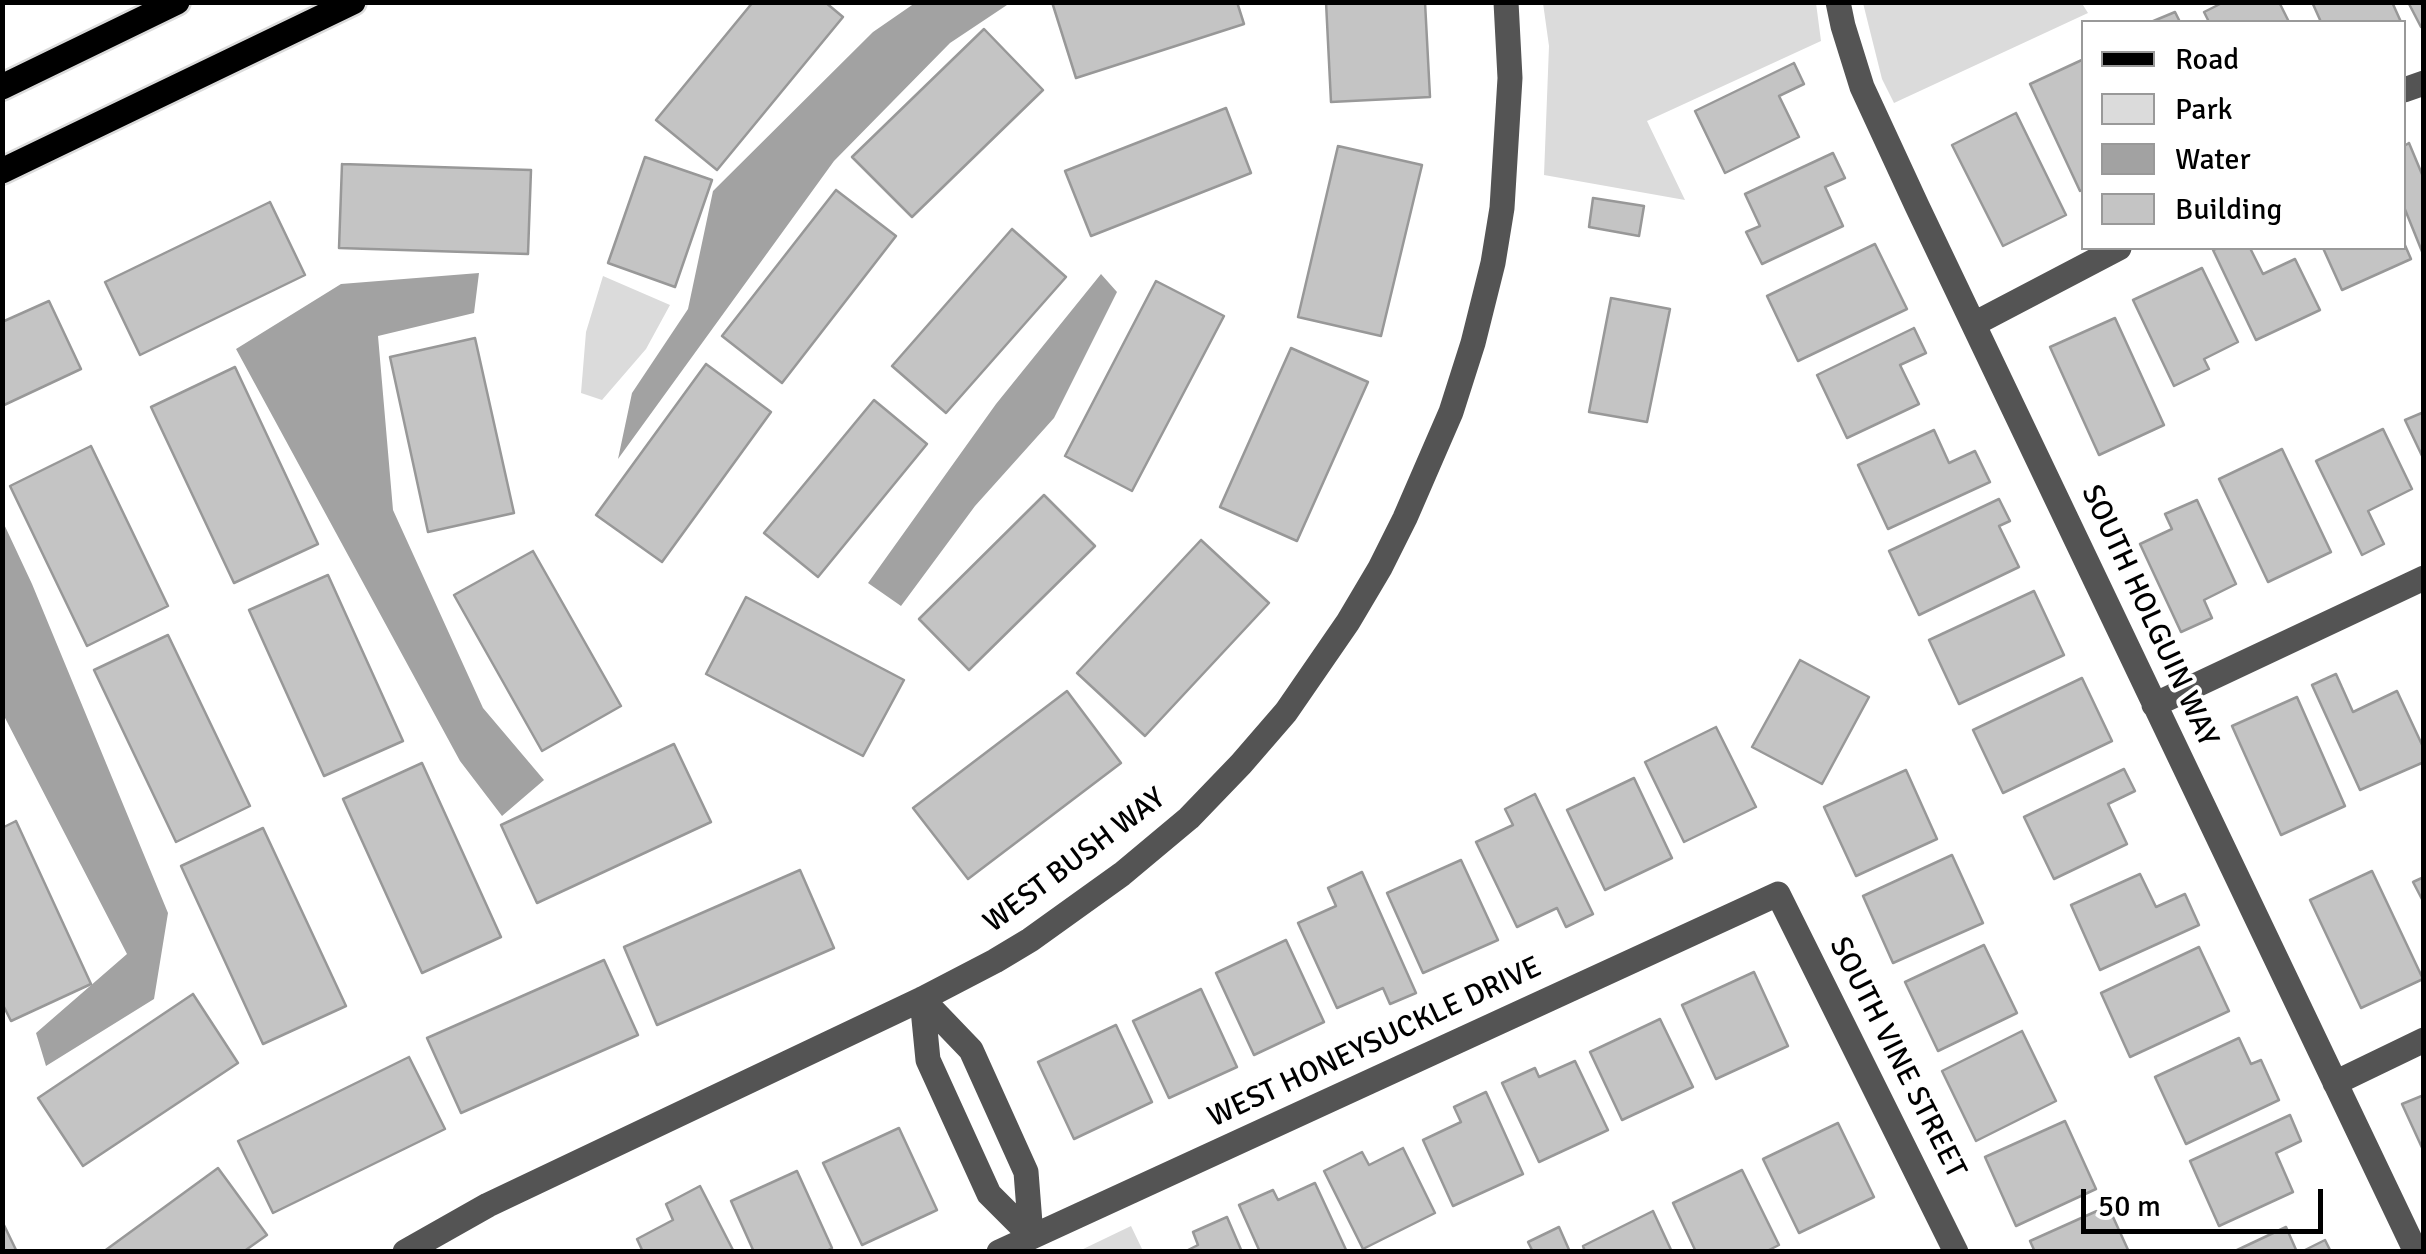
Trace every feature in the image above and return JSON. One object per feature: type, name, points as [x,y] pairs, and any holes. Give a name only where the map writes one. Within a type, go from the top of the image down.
[{"type":"main road","points":[[2,87],[177,2]]},
{"type":"main road","points":[[2,171],[353,2]]},
{"type":"street","name":"WEST BUSH WAY","points":[[405,1252],[488,1204],[995,961],[1122,874],[1189,818],[1241,764],[1286,712],[1348,622],[1413,501],[1451,412],[1473,343],[1502,208],[1510,78],[1506,2]]},
{"type":"street","name":"SOUTH HOLGUIN WAY","points":[[1838,2],[1862,87],[2416,1252]]},
{"type":"street","points":[[1974,324],[2115,250]]},
{"type":"street","points":[[2154,704],[2424,578]]},
{"type":"street","name":"WEST HONEYSUCKLE DRIVE","points":[[999,1252],[1778,894]]},
{"type":"street","name":"SOUTH VINE STREET","points":[[1778,894],[1947,1248]]},
{"type":"street","points":[[922,999],[971,1050],[1026,1172],[1031,1236]]},
{"type":"street","points":[[922,999],[928,1060],[988,1194],[1031,1236]]},
{"type":"street","points":[[2335,1083],[2424,1040]]},
{"type":"green space","points":[[2081,2],[2088,13],[1894,103],[1882,79],[1863,3]]},
{"type":"green space","points":[[1543,3],[1816,3],[1821,41],[1647,121],[1685,200],[1544,175],[1549,46]]},
{"type":"green space","points":[[603,276],[670,305],[646,349],[602,400],[581,393],[586,332]]},
{"type":"green space","points":[[1131,1226],[1143,1251],[1079,1251]]},
{"type":"water","points":[[915,3],[1010,3],[950,43],[834,161],[618,459],[632,393],[688,309],[713,191],[873,32]]},
{"type":"water","points":[[479,273],[474,313],[378,336],[393,510],[483,708],[544,780],[502,816],[460,761],[236,349],[341,284]]},
{"type":"water","points":[[1101,274],[1117,292],[1054,418],[975,506],[901,606],[868,583],[996,404]]},
{"type":"water","points":[[3,522],[168,913],[154,999],[46,1066],[36,1033],[127,954],[3,714]]},
{"type":"building","points":[[753,2],[825,2],[843,17],[717,170],[656,120]]},
{"type":"building","points":[[1052,2],[1237,2],[1244,24],[1076,78]]},
{"type":"building","points":[[1326,2],[1425,2],[1430,97],[1331,102]]},
{"type":"building","points":[[2224,2],[2279,2],[2288,20],[2208,20],[2204,12]]},
{"type":"building","points":[[2312,2],[2392,2],[2400,20],[2320,20]]},
{"type":"building","points":[[2408,2],[2424,2],[2424,26],[2421,27]]},
{"type":"building","points":[[2175,12],[2179,20],[2156,20]]},
{"type":"building","points":[[984,29],[1043,90],[912,217],[852,157]]},
{"type":"building","points":[[2081,60],[2080,191],[2030,84]]},
{"type":"building","points":[[1794,63],[1804,84],[1779,96],[1799,137],[1725,173],[1695,111]]},
{"type":"building","points":[[1226,108],[1251,173],[1091,236],[1065,171]]},
{"type":"building","points":[[2016,113],[2066,215],[2003,246],[1952,145]]},
{"type":"building","points":[[2409,143],[2424,179],[2423,254],[2406,212]]},
{"type":"building","points":[[1338,146],[1422,165],[1381,336],[1298,317]]},
{"type":"building","points":[[1833,153],[1845,178],[1825,187],[1843,226],[1762,264],[1746,232],[1760,226],[1745,194]]},
{"type":"building","points":[[645,157],[712,180],[675,287],[608,263]]},
{"type":"building","points":[[342,164],[531,170],[528,254],[339,248]]},
{"type":"building","points":[[836,190],[896,236],[782,383],[722,336]]},
{"type":"building","points":[[1593,198],[1644,206],[1639,236],[1589,227]]},
{"type":"building","points":[[270,202],[305,275],[140,355],[105,282]]},
{"type":"building","points":[[1012,229],[1066,277],[946,413],[892,366]]},
{"type":"building","points":[[1875,244],[1907,309],[1798,361],[1767,296]]},
{"type":"building","points":[[2406,248],[2411,259],[2342,290],[2324,250]]},
{"type":"building","points":[[2213,250],[2251,250],[2263,274],[2295,259],[2320,310],[2256,340]]},
{"type":"building","points":[[2202,268],[2238,342],[2204,359],[2209,369],[2174,386],[2133,300]]},
{"type":"building","points":[[1156,281],[1224,316],[1132,491],[1065,456]]},
{"type":"building","points":[[1611,298],[1670,309],[1647,422],[1589,412]]},
{"type":"building","points":[[49,301],[81,369],[2,406],[2,322]]},
{"type":"building","points":[[2115,318],[2164,425],[2099,455],[2050,347]]},
{"type":"building","points":[[1914,328],[1926,353],[1900,365],[1919,404],[1847,438],[1817,375]]},
{"type":"building","points":[[475,338],[514,513],[428,532],[390,357]]},
{"type":"building","points":[[1291,348],[1368,382],[1297,541],[1220,507]]},
{"type":"building","points":[[706,364],[771,412],[662,562],[596,515]]},
{"type":"building","points":[[235,367],[318,544],[234,583],[151,407]]},
{"type":"building","points":[[874,400],[927,444],[818,577],[764,533]]},
{"type":"building","points":[[2424,412],[2424,460],[2405,420]]},
{"type":"building","points":[[2383,429],[2412,489],[2368,511],[2384,544],[2362,555],[2316,461]]},
{"type":"building","points":[[1934,430],[1949,463],[1975,451],[1990,482],[1888,529],[1858,465]]},
{"type":"building","points":[[91,446],[168,606],[87,646],[10,486]]},
{"type":"building","points":[[2282,449],[2331,552],[2268,582],[2219,479]]},
{"type":"building","points":[[1044,495],[1095,546],[969,670],[919,619]]},
{"type":"building","points":[[1999,499],[2010,521],[1999,526],[2019,567],[1919,615],[1889,551]]},
{"type":"building","points":[[2197,500],[2236,584],[2204,600],[2212,618],[2181,632],[2140,544],[2172,529],[2165,514]]},
{"type":"building","points":[[1201,540],[1269,603],[1145,736],[1077,673]]},
{"type":"building","points":[[533,551],[621,706],[542,751],[454,595]]},
{"type":"building","points":[[328,575],[403,741],[324,776],[249,610]]},
{"type":"building","points":[[2034,591],[2064,655],[1959,704],[1929,640]]},
{"type":"building","points":[[746,597],[904,680],[863,756],[706,674]]},
{"type":"building","points":[[168,635],[250,806],[176,842],[94,670]]},
{"type":"building","points":[[1800,660],[1869,697],[1822,784],[1752,747]]},
{"type":"building","points":[[2336,674],[2353,712],[2397,691],[2424,749],[2424,762],[2360,790],[2312,685]]},
{"type":"building","points":[[2082,678],[2112,741],[2003,793],[1973,730]]},
{"type":"building","points":[[1067,691],[1121,763],[968,879],[913,808]]},
{"type":"building","points":[[2297,697],[2345,806],[2281,835],[2232,726]]},
{"type":"building","points":[[1716,727],[1756,807],[1684,842],[1645,762]]},
{"type":"building","points":[[674,744],[711,822],[537,903],[501,825]]},
{"type":"building","points":[[422,763],[501,937],[422,973],[343,799]]},
{"type":"building","points":[[2124,769],[2135,791],[2108,804],[2127,844],[2054,879],[2024,817]]},
{"type":"building","points":[[1906,770],[1937,839],[1856,876],[1824,807]]},
{"type":"building","points":[[1634,778],[1672,858],[1605,890],[1567,810]]},
{"type":"building","points":[[1535,794],[1593,914],[1566,927],[1557,908],[1517,927],[1476,842],[1513,825],[1505,809]]},
{"type":"building","points":[[16,821],[91,984],[11,1021],[2,1003],[2,828]]},
{"type":"building","points":[[263,828],[346,1006],[263,1044],[181,866]]},
{"type":"building","points":[[1952,855],[1983,923],[1893,963],[1863,896]]},
{"type":"building","points":[[1461,860],[1498,940],[1423,973],[1387,893]]},
{"type":"building","points":[[800,870],[834,948],[657,1025],[624,947]]},
{"type":"building","points":[[2372,871],[2423,979],[2361,1008],[2310,900]]},
{"type":"building","points":[[1362,872],[1416,993],[1390,1004],[1383,988],[1337,1008],[1298,923],[1336,906],[1328,888]]},
{"type":"building","points":[[2140,874],[2156,907],[2185,894],[2199,925],[2100,970],[2071,905]]},
{"type":"building","points":[[2424,877],[2424,903],[2413,882]]},
{"type":"building","points":[[1286,940],[1324,1022],[1254,1055],[1216,973]]},
{"type":"building","points":[[1984,945],[2017,1013],[1938,1051],[1905,982]]},
{"type":"building","points":[[2199,947],[2229,1011],[2130,1057],[2101,993]]},
{"type":"building","points":[[604,960],[638,1035],[461,1113],[427,1038]]},
{"type":"building","points":[[1754,972],[1788,1046],[1716,1079],[1682,1005]]},
{"type":"building","points":[[1201,989],[1237,1067],[1169,1098],[1133,1021]]},
{"type":"building","points":[[193,994],[238,1063],[83,1166],[38,1098]]},
{"type":"building","points":[[1660,1019],[1693,1087],[1622,1120],[1590,1052]]},
{"type":"building","points":[[1116,1025],[1152,1102],[1074,1139],[1038,1062]]},
{"type":"building","points":[[2022,1031],[2056,1101],[1976,1141],[1942,1071]]},
{"type":"building","points":[[2239,1038],[2251,1064],[2261,1060],[2279,1100],[2186,1144],[2155,1077]]},
{"type":"building","points":[[409,1057],[445,1129],[273,1213],[238,1141]]},
{"type":"building","points":[[1575,1061],[1608,1130],[1539,1162],[1502,1083],[1535,1068],[1539,1077]]},
{"type":"building","points":[[1486,1092],[1523,1174],[1453,1206],[1423,1140],[1461,1122],[1454,1107]]},
{"type":"building","points":[[2424,1095],[2424,1152],[2402,1104]]},
{"type":"building","points":[[2290,1115],[2301,1141],[2276,1153],[2293,1192],[2219,1226],[2190,1161]]},
{"type":"building","points":[[2065,1121],[2096,1189],[2016,1226],[1985,1157]]},
{"type":"building","points":[[1838,1123],[1874,1197],[1799,1233],[1763,1159]]},
{"type":"building","points":[[899,1128],[937,1210],[862,1245],[823,1163]]},
{"type":"building","points":[[1403,1148],[1435,1213],[1363,1249],[1324,1171],[1362,1152],[1369,1165]]},
{"type":"building","points":[[218,1168],[267,1235],[243,1252],[103,1252]]},
{"type":"building","points":[[1742,1170],[1779,1245],[1765,1252],[1696,1252],[1673,1203]]},
{"type":"building","points":[[797,1171],[832,1248],[825,1252],[754,1252],[731,1201]]},
{"type":"building","points":[[1315,1183],[1347,1252],[1260,1252],[1239,1205],[1273,1190],[1278,1200]]},
{"type":"building","points":[[700,1186],[734,1252],[643,1252],[637,1239],[673,1220],[666,1204]]},
{"type":"building","points":[[2108,1206],[2129,1252],[2035,1252],[2030,1241]]},
{"type":"building","points":[[1653,1211],[1672,1252],[1585,1252],[1583,1246]]},
{"type":"building","points":[[1227,1217],[1242,1252],[1184,1252],[1198,1245],[1193,1232]]},
{"type":"building","points":[[2,1221],[17,1252],[2,1252]]},
{"type":"building","points":[[1559,1227],[1570,1252],[1533,1252],[1528,1242]]},
{"type":"building","points":[[2286,1227],[2297,1252],[2235,1251]]},
{"type":"building","points":[[2325,1240],[2331,1252],[2301,1252]]}]
